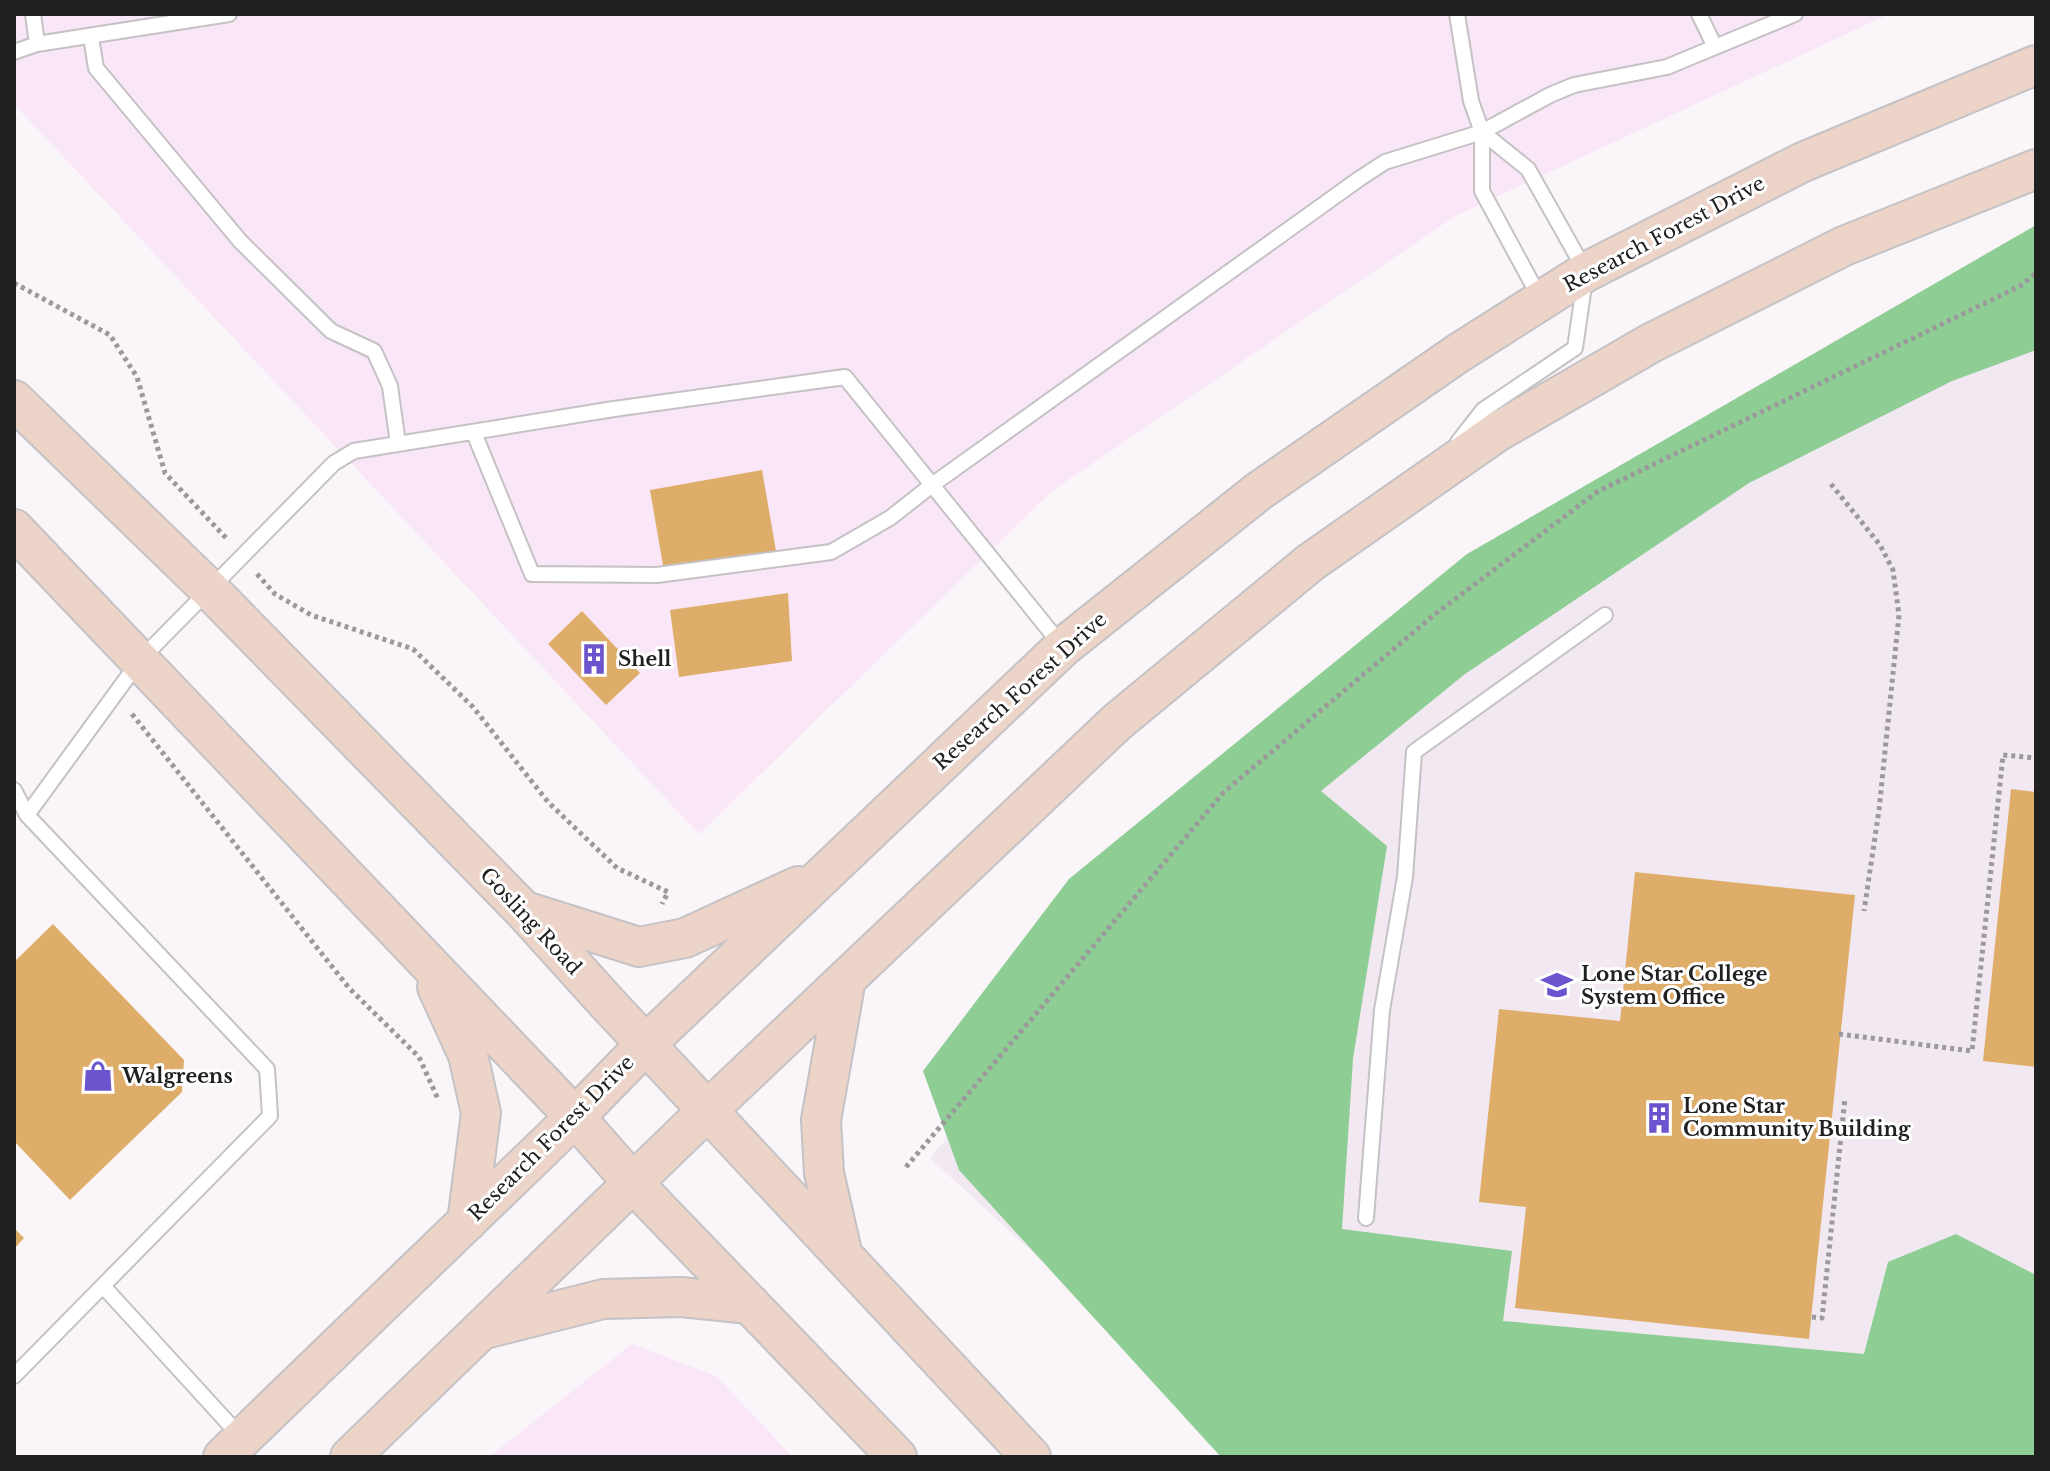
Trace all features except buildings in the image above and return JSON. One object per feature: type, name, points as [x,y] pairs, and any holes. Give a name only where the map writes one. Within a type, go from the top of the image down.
[{"type":"main road","name":"Research Forest Drive","points":[[233,1448],[575,1117],[646,1044],[1063,647],[1259,491],[1457,354],[1586,272],[1803,162],[2036,65]]},
{"type":"main road","points":[[350,1457],[708,1110],[1117,722],[1311,562],[1497,432],[1651,343],[1844,246],[2036,169]]},
{"type":"main road","name":"Gosling Road","points":[[14,400],[209,589],[523,910],[1031,1457]]},
{"type":"main road","points":[[14,529],[897,1457]]},
{"type":"main road","points":[[523,910],[639,947],[685,938],[826,873]]},
{"type":"main road","points":[[425,959],[468,1055],[481,1113],[467,1222]]},
{"type":"main road","points":[[842,1255],[824,1173],[821,1120],[846,979]]},
{"type":"main road","points":[[482,1330],[603,1299],[681,1297],[750,1304]]},
{"type":"lane","points":[[33,14],[37,44]]},
{"type":"lane","points":[[14,52],[37,44],[229,14]]},
{"type":"lane","points":[[1457,14],[1471,101],[1482,132],[1482,191],[1541,300]]},
{"type":"lane","points":[[1699,14],[1715,47]]},
{"type":"lane","points":[[474,433],[532,574],[657,575],[831,552],[890,518],[1385,162],[1482,132],[1574,85],[1667,67],[1795,14]]},
{"type":"lane","points":[[91,37],[96,68],[240,241],[331,331],[374,351],[390,386],[398,444]]},
{"type":"lane","points":[[1432,478],[1483,410],[1575,348],[1586,272],[1528,169],[1482,132]]},
{"type":"lane","points":[[27,815],[140,660],[334,463],[354,451],[614,409],[845,377],[1063,647]]},
{"type":"lane","points":[[1366,1218],[1382,1010],[1405,877],[1414,752],[1605,615]]},
{"type":"lane","points":[[14,790],[27,815],[267,1069],[270,1116],[14,1376]]},
{"type":"lane","points":[[103,1286],[233,1448]]},
{"type":"path","points":[[906,1167],[1224,792],[1434,615],[1597,492],[2020,286],[2036,273]]},
{"type":"path","points":[[14,283],[110,335],[137,377],[165,473],[275,594],[311,615],[413,649],[473,707],[548,802],[617,868],[668,892],[639,947]]},
{"type":"path","points":[[1831,484],[1880,545],[1893,570],[1899,615],[1879,810],[1864,911]]},
{"type":"path","points":[[116,694],[349,988],[419,1057],[444,1112]]},
{"type":"path","points":[[1839,1034],[1972,1051],[2003,755],[2036,758]]},
{"type":"path","points":[[1812,1317],[1822,1318],[1845,1098]]},
{"type":"shaded area","points":[[14,14],[1889,14],[1455,216],[1052,491],[699,834],[14,104]]},
{"type":"shaded area","name":"Lone Star College System Office","points":[[2036,292],[2036,1442],[1158,1367],[930,1158],[1225,813]]},
{"type":"shaded area","points":[[632,1344],[716,1376],[793,1457],[489,1457]]},
{"type":"green space","points":[[2036,225],[2036,350],[1952,381],[1749,483],[1465,674],[1321,791],[1387,846],[1353,1059],[1342,1229],[1512,1251],[1503,1321],[1864,1354],[1888,1262],[1956,1234],[2036,1275],[2036,1457],[1221,1457],[959,1170],[923,1071],[1069,879],[1467,554]]},
{"type":"place","name":"Shell","points":[[594,659]]},
{"type":"place","name":"Lone Star College System Office","points":[[1557,985]]},
{"type":"place","name":"Walgreens","points":[[98,1076]]},
{"type":"place","name":"Lone Star Community Building","points":[[1659,1118]]}]
